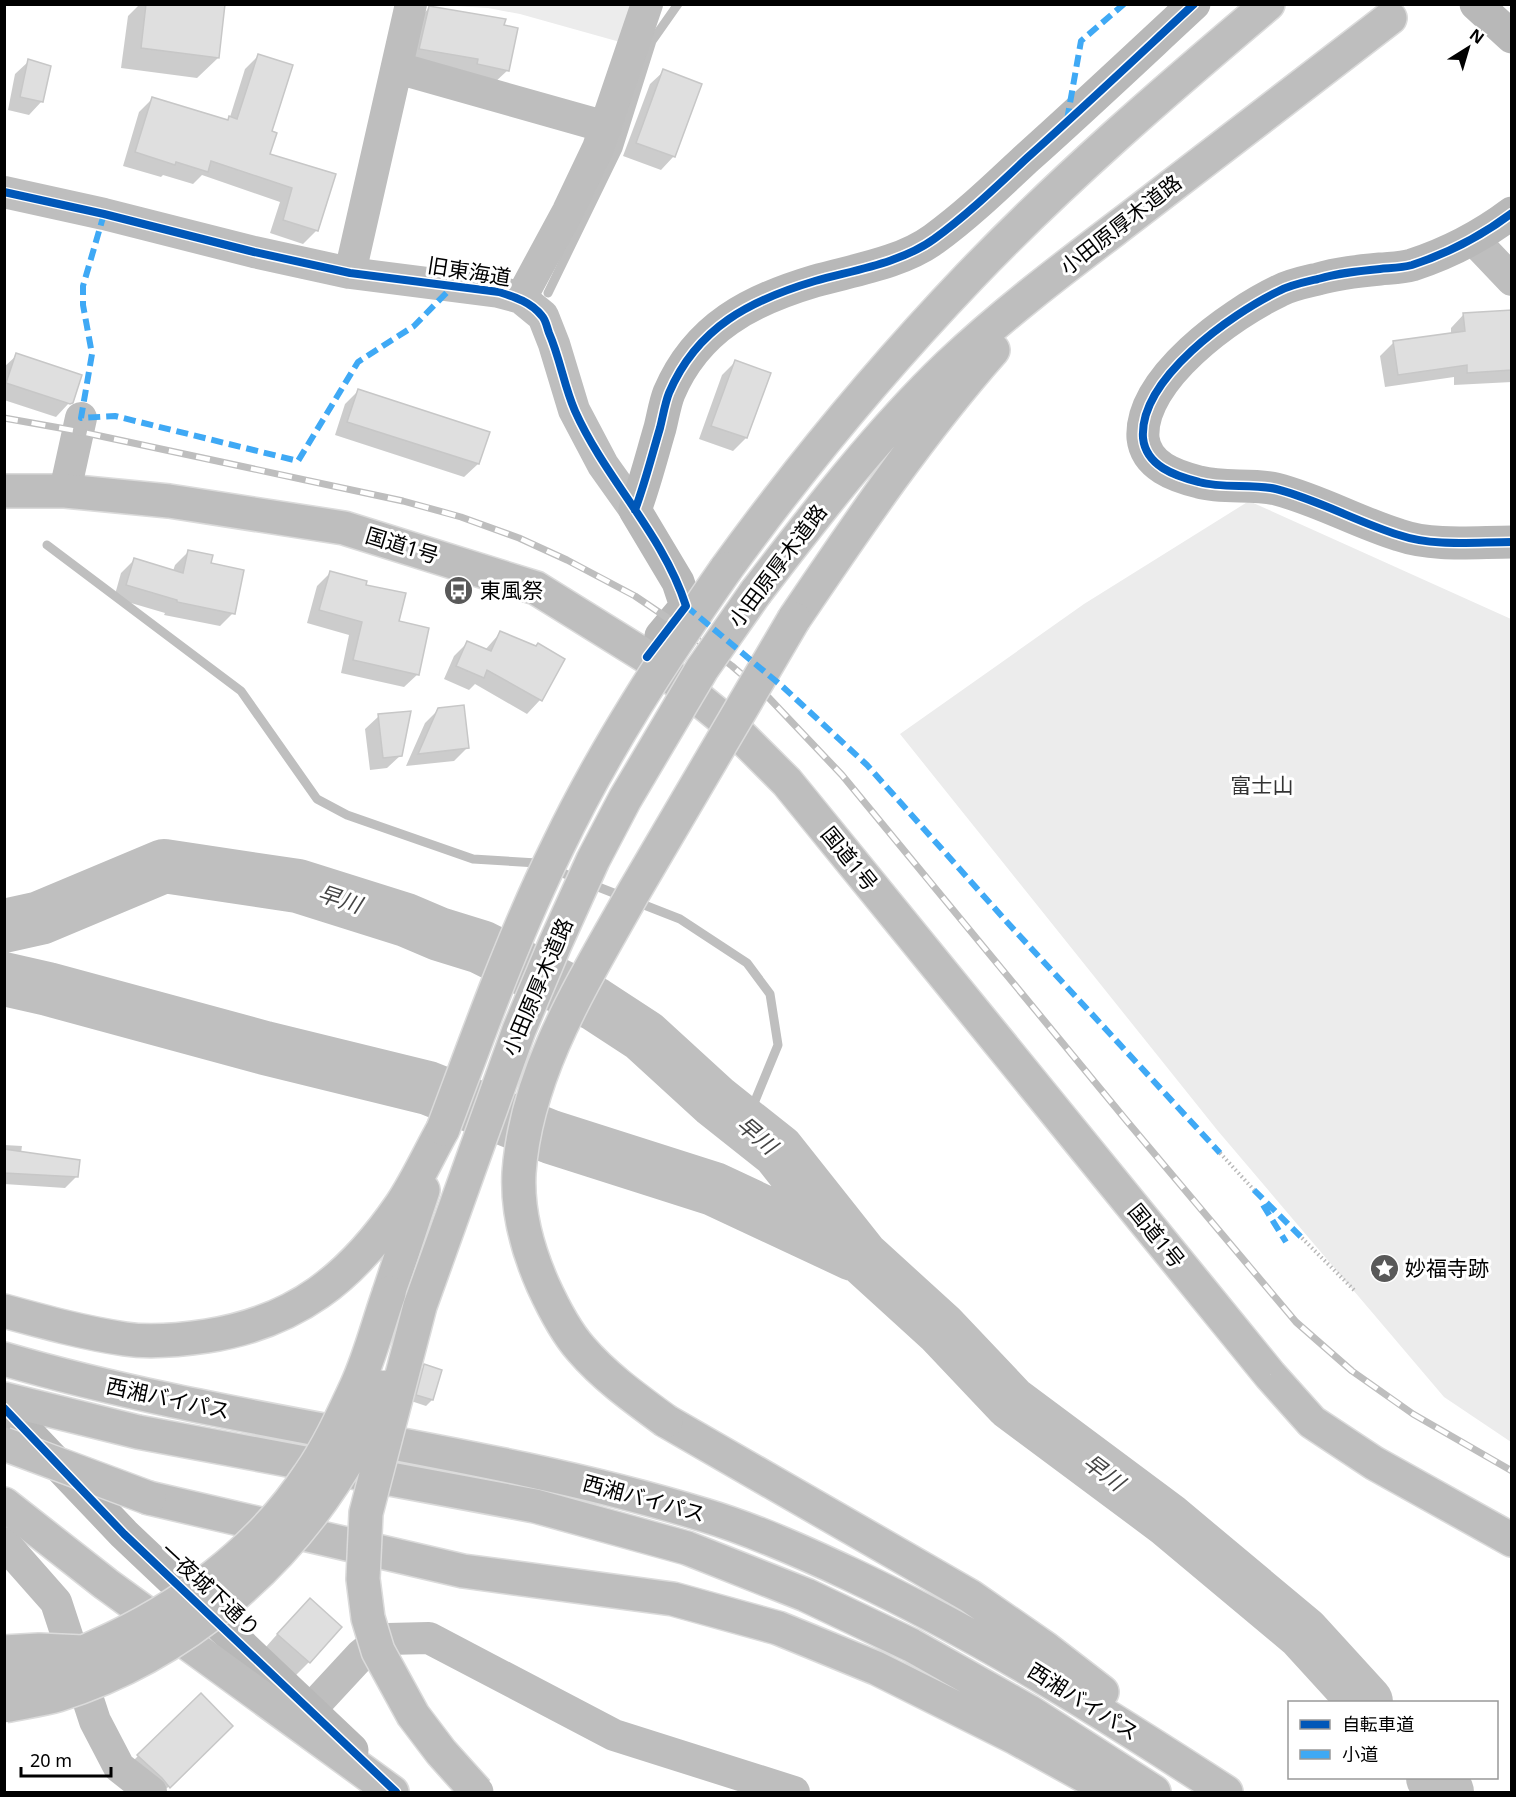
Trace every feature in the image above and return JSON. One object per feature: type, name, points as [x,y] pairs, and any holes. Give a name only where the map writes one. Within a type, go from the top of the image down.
[{"type":"highway","name":"小田原厚木道路","points":[[443,1128],[522,925],[558,846],[592,780],[672,647],[769,509],[903,349],[969,277],[1103,147],[1268,4]]},
{"type":"highway","name":"小田原厚木道路","points":[[420,1306],[519,1030],[593,860],[663,732],[702,669],[756,592],[853,470],[902,414],[999,320],[1390,18]]},
{"type":"highway","points":[[1066,267],[955,393],[899,467],[794,619],[708,762],[593,964],[559,1032],[540,1078],[526,1127],[519,1174],[522,1219],[534,1263],[554,1308],[580,1348],[619,1386],[666,1421],[970,1596],[1046,1648],[1227,1792]]},
{"type":"highway","name":"国道1号","points":[[4,491],[65,491],[169,501],[344,528],[536,588],[647,657],[727,722],[787,782],[1270,1375],[1312,1422],[1374,1463],[1512,1540]]},
{"type":"highway","points":[[4,1311],[75,1330],[127,1339],[177,1341],[220,1334],[270,1320],[309,1300],[346,1272],[402,1203],[443,1128]]},
{"type":"highway","points":[[4,1683],[42,1674],[130,1632],[216,1575],[249,1545],[286,1506],[309,1475],[329,1442],[357,1384],[443,1128]]},
{"type":"highway","points":[[4,1706],[57,1695],[130,1665],[198,1624],[239,1592],[273,1558],[303,1523],[355,1448],[420,1306]]},
{"type":"highway","points":[[420,1306],[366,1513],[363,1579],[368,1618],[378,1651],[413,1716],[477,1792]]},
{"type":"highway","name":"西湘バイパス","points":[[4,1359],[77,1380],[150,1397],[538,1472],[708,1516],[803,1552],[892,1594],[1030,1669],[1227,1792]]},
{"type":"highway","name":"西湘バイパス","points":[[4,1399],[138,1432],[535,1506],[687,1548],[806,1595],[910,1645],[1028,1710],[1154,1792]]},
{"type":"highway","points":[[4,1444],[149,1498],[463,1571],[673,1599],[778,1628],[876,1668],[1016,1738],[1114,1792]]},
{"type":"highway","points":[[4,1504],[106,1584],[394,1792]]},
{"type":"highway","points":[[4,1652],[39,1650],[85,1652]]},
{"type":"street","points":[[350,273],[411,4]]},
{"type":"street","points":[[521,298],[568,212],[606,127],[647,4]]},
{"type":"street","points":[[635,510],[669,393],[688,360],[709,334],[736,313],[773,296],[814,281],[885,263],[932,240],[1025,160],[1194,4]]},
{"type":"street","points":[[1476,4],[1512,37]]},
{"type":"street","points":[[401,69],[606,127]]},
{"type":"street","name":"旧東海道","points":[[4,192],[350,273],[499,292],[521,298],[543,316],[574,410],[603,465],[635,510],[678,582],[686,606],[647,657]]},
{"type":"street","points":[[1512,213],[1474,240],[1409,266],[1339,273],[1280,290],[1240,312],[1194,349],[1159,386],[1145,419],[1143,432],[1144,449],[1160,467],[1178,477],[1207,484],[1273,488],[1318,502],[1398,536],[1423,541],[1512,542]]},
{"type":"street","points":[[1474,240],[1512,280]]},
{"type":"street","points":[[65,491],[81,418]]},
{"type":"street","name":"一夜城下通り","points":[[4,1408],[124,1534],[394,1792]]},
{"type":"street","points":[[4,1543],[56,1602],[95,1721],[119,1767],[151,1792]]},
{"type":"street","points":[[310,1710],[361,1655],[377,1642],[388,1639],[429,1638],[614,1735],[794,1792]]},
{"type":"path","points":[[1220,1153],[1254,1190]]},
{"type":"path","points":[[1302,1238],[1354,1290]]},
{"type":"green space","points":[[440,5],[632,5],[620,42],[520,14],[488,8]]},
{"type":"green space","name":"富士山","points":[[1249,501],[1511,619],[1511,1442],[1444,1397],[1218,1131],[900,734],[1084,604]]},
{"type":"building","points":[[146,4],[225,4],[219,58],[141,48]]},
{"type":"building","points":[[429,6],[506,19],[504,25],[518,28],[509,71],[477,64],[478,59],[419,49]]},
{"type":"building","points":[[258,54],[293,65],[272,131],[277,133],[270,154],[336,174],[318,231],[283,220],[292,188],[211,161],[208,172],[176,162],[175,165],[135,152],[152,97],[228,120],[229,116],[237,119]]},
{"type":"building","points":[[28,59],[51,66],[43,102],[20,97]]},
{"type":"building","points":[[663,69],[702,84],[675,157],[636,143]]},
{"type":"building","points":[[1512,310],[1512,370],[1467,373],[1467,365],[1398,375],[1393,341],[1465,331],[1463,313]]},
{"type":"building","points":[[16,353],[82,375],[73,403],[70,404],[6,383]]},
{"type":"building","points":[[735,360],[771,373],[747,438],[711,426]]},
{"type":"building","points":[[358,389],[490,432],[479,464],[347,422]]},
{"type":"building","points":[[188,550],[213,555],[211,563],[244,570],[235,614],[177,602],[177,600],[126,585],[134,558],[183,573]]},
{"type":"building","points":[[330,571],[367,581],[366,585],[406,593],[399,621],[429,628],[419,675],[353,660],[362,622],[319,610]]},
{"type":"building","points":[[500,631],[536,646],[538,643],[565,659],[542,701],[487,670],[484,678],[456,666],[467,641],[491,651]]},
{"type":"building","points":[[464,705],[469,748],[418,754],[438,708]]},
{"type":"building","points":[[411,711],[402,756],[383,758],[378,714]]},
{"type":"building","points":[[4,1149],[80,1160],[78,1177],[4,1173]]},
{"type":"building","points":[[424,1364],[442,1370],[433,1400],[416,1395]]},
{"type":"building","points":[[310,1598],[342,1627],[310,1663],[277,1634]]},
{"type":"building","points":[[201,1693],[233,1726],[170,1788],[137,1755]]},
{"type":"waterway","points":[[548,293],[618,149],[652,41],[678,4]]},
{"type":"waterway","points":[[47,545],[241,691],[317,799],[347,815],[473,859],[537,863],[680,919],[747,963],[770,994],[778,1045],[745,1125]]},
{"type":"waterway","name":"早川","points":[[4,926],[40,918],[164,866],[298,886],[406,920],[439,934],[481,947],[595,1004],[644,1036],[715,1101],[778,1151],[862,1257],[941,1329],[1011,1403],[1168,1520],[1303,1633],[1365,1701]]},
{"type":"waterway","points":[[4,979],[265,1048],[428,1088],[551,1137],[714,1189],[853,1254]]},
{"type":"waterway","name":"早川","points":[[1434,1779],[1447,1792]]},
{"type":"railway","points":[[4,418],[77,431],[403,501],[461,517],[519,538],[567,560],[635,596],[672,621],[732,666],[769,698],[842,775],[1126,1120],[1296,1322],[1352,1371],[1413,1414],[1512,1471]]},
{"type":"marked path","points":[[1067,120],[1081,41],[1124,4]]},
{"type":"marked path","points":[[104,214],[83,286],[83,305],[92,354],[81,418],[115,416],[298,461],[358,362],[414,326],[453,286]]},
{"type":"marked path","points":[[686,606],[783,687],[867,765],[1006,921],[1220,1153]]},
{"type":"marked path","points":[[1254,1190],[1302,1238]]},
{"type":"marked path","points":[[1263,1205],[1286,1242]]},
{"type":"cycle path","points":[[635,510],[669,393],[695,350],[711,334],[728,319],[769,297],[815,281],[892,260],[934,239],[982,200],[1194,4]]},
{"type":"cycle path","points":[[4,192],[350,273],[499,292],[533,307],[545,322],[575,411],[602,460],[663,555],[686,606],[647,657]]},
{"type":"cycle path","points":[[1512,213],[1476,237],[1426,260],[1404,267],[1349,272],[1303,283],[1283,289],[1237,315],[1192,351],[1172,372],[1156,393],[1146,416],[1143,438],[1145,448],[1156,463],[1190,480],[1208,484],[1276,489],[1412,539],[1455,543],[1512,542]]},
{"type":"cycle path","points":[[4,1408],[124,1534],[396,1792]]},
{"type":"place","name":"東風祭","points":[[459,591]]},
{"type":"place","name":"妙福寺跡","points":[[1384,1269]]}]
